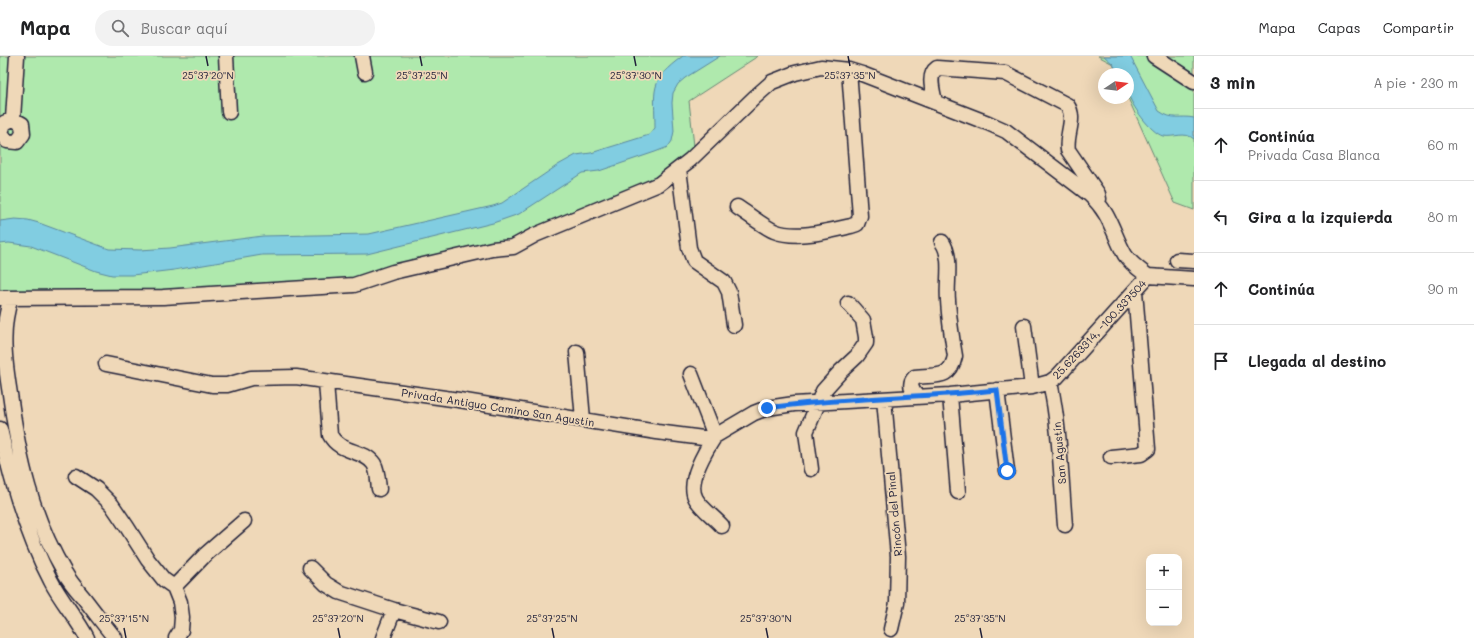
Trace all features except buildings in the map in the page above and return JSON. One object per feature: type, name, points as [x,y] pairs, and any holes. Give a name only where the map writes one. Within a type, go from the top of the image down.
[{"type":"street","points":[[13,119],[17,56]]},
{"type":"street","points":[[226,56],[229,112]]},
{"type":"street","points":[[362,56],[365,72]]},
{"type":"street","points":[[1154,56],[1194,82]]},
{"type":"street","points":[[110,637],[66,575],[45,537],[29,494],[16,435],[7,376],[4,334],[4,304],[163,297],[354,285],[400,270],[492,249],[513,247],[535,235],[659,184],[679,169],[772,82],[795,73],[821,67],[850,70],[1006,131],[1101,205]]},
{"type":"street","points":[[935,102],[931,76],[933,71],[937,68],[1005,73],[1067,105],[1071,110],[1072,115],[1067,144],[1068,150],[1098,194],[1101,205],[1126,256],[1132,264],[1148,276],[1194,279]]},
{"type":"street","points":[[737,207],[774,231],[793,234],[814,234],[857,224],[860,216],[850,70]]},
{"type":"street","points":[[679,169],[689,248],[694,261],[724,282],[729,292],[734,325]]},
{"type":"street","points":[[917,397],[912,390],[912,380],[915,377],[938,376],[949,372],[953,365],[955,356],[947,299],[948,257],[942,242]]},
{"type":"street","points":[[1177,260],[1194,261]]},
{"type":"street","name":"25.6263314, -100.337504","points":[[884,399],[950,395],[1032,387],[1050,382],[1136,291],[1148,276]]},
{"type":"street","points":[[1111,457],[1141,454],[1148,449],[1136,291]]},
{"type":"street","points":[[811,469],[806,432],[823,390],[840,371],[857,356],[866,343],[863,320],[848,303]]},
{"type":"street","points":[[1024,326],[1032,387]]},
{"type":"street","points":[[577,352],[583,420]]},
{"type":"street","name":"Privada Antiguo Camino San Agustín","points":[[106,364],[212,385],[226,384],[251,378],[296,377],[459,400],[703,438],[715,436],[754,413],[767,408],[819,402],[884,399]]},
{"type":"street","points":[[691,374],[715,436],[705,452],[693,482],[693,491],[696,499],[722,526]]},
{"type":"street","points":[[326,382],[330,435],[333,441],[339,446],[371,460],[375,466],[379,489]]},
{"type":"street","name":"San Agustín","points":[[1050,382],[1055,411],[1065,526]]},
{"type":"street","points":[[997,390],[1007,471]]},
{"type":"street","points":[[950,395],[958,492]]},
{"type":"street","name":"Rincón del Pinal","points":[[884,399],[898,556],[897,597],[891,629]]},
{"type":"street","points":[[0,429],[17,497],[34,546],[52,583],[80,624],[86,638]]},
{"type":"street","points":[[76,476],[96,489],[112,505],[148,560],[164,580],[174,588],[180,602],[182,617],[180,630],[176,638]]},
{"type":"street","points":[[174,588],[205,556],[244,521]]},
{"type":"street","points":[[310,568],[326,584],[339,592],[394,610],[439,622]]},
{"type":"street","points":[[383,638],[394,610]]},
{"type":"green space","points":[[0,56],[758,56],[689,101],[695,155],[679,169],[535,235],[354,285],[11,298],[0,289]]},
{"type":"green space","points":[[1098,56],[1194,56],[1194,210],[1175,203],[1131,104],[1134,104],[1134,68],[1115,68],[1113,64]]},
{"type":"water","points":[[683,56],[720,56],[678,84],[673,93],[672,103],[674,131],[672,141],[668,147],[599,171],[582,173],[519,214],[493,223],[367,254],[262,255],[174,270],[132,275],[112,275],[96,271],[31,246],[9,243],[0,244],[0,221],[15,219],[39,223],[109,249],[140,250],[170,248],[263,236],[369,234],[493,206],[502,203],[558,165],[576,155],[591,153],[649,135],[655,128],[655,95],[659,80],[664,72]]},
{"type":"water","points":[[1104,56],[1130,56],[1159,111],[1173,117],[1194,118],[1194,139],[1187,135],[1163,136],[1153,130],[1142,118],[1133,104],[1134,68],[1115,68],[1113,64]]},
{"type":"route","points":[[767,408],[794,404],[950,395],[997,390],[1007,471]]}]
